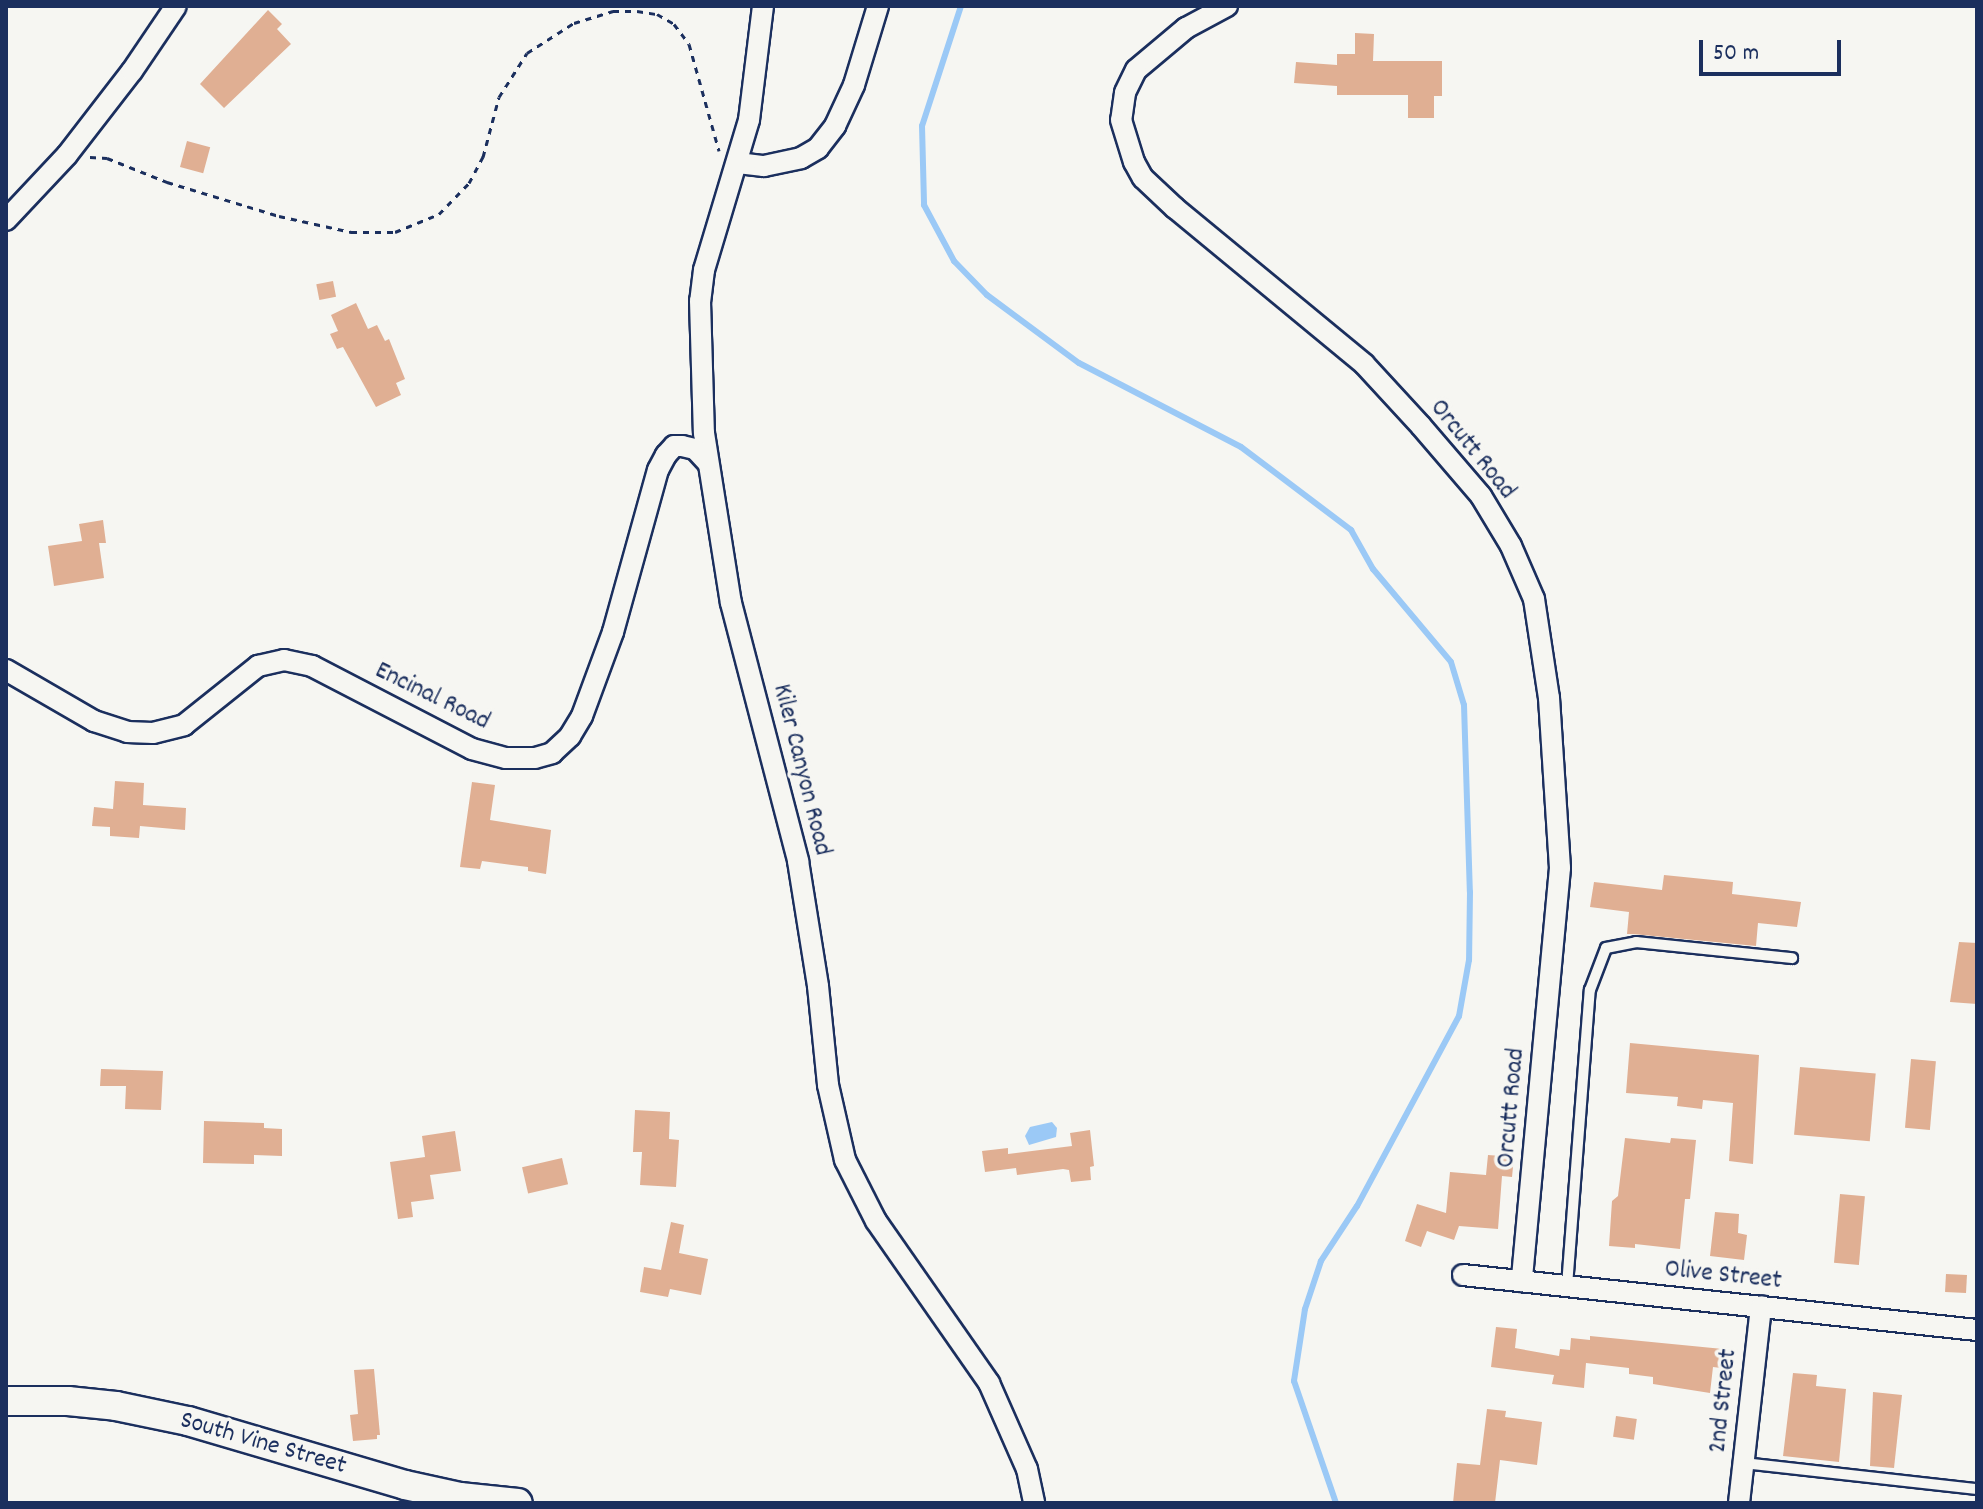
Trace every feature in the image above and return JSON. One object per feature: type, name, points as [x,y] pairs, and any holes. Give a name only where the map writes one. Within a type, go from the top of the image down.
[{"type":"street","points":[[6,220],[67,155],[132,71],[176,6]]},
{"type":"street","name":"Kiler Canyon Road","points":[[763,6],[749,120],[729,159],[700,301],[708,463],[731,603],[798,861],[818,986],[828,1085],[845,1160],[876,1221],[989,1383],[1027,1469],[1034,1503]]},
{"type":"street","points":[[729,159],[764,166],[801,158],[818,148],[835,126],[854,85],[878,6]]},
{"type":"street","name":"Orcutt Road","points":[[1227,6],[1186,28],[1136,70],[1125,93],[1121,120],[1134,162],[1143,178],[1175,208],[1364,364],[1402,405],[1481,496],[1511,546],[1534,599],[1549,698],[1560,868],[1522,1281]]},
{"type":"street","name":"Encinal Road","points":[[6,670],[94,721],[127,732],[153,733],[184,725],[258,666],[284,660],[312,666],[472,749],[506,758],[535,758],[552,753],[582,716],[613,632],[658,470],[666,455],[674,446],[682,446],[695,449],[708,463]]},
{"type":"street","name":"Olive Street","points":[[1463,1275],[1977,1330]]},
{"type":"street","name":"2nd Street","points":[[1739,1503],[1761,1306]]},
{"type":"street","name":"South Vine Street","points":[[6,1401],[68,1401],[116,1406],[188,1421],[405,1485],[460,1497],[518,1503]]},
{"type":"lane","points":[[1567,1286],[1590,990],[1596,966],[1606,948],[1636,942],[1792,958]]},
{"type":"lane","points":[[1744,1463],[1977,1489]]},
{"type":"path","points":[[67,155],[107,158],[167,182],[300,221],[351,232],[395,232],[439,214],[469,183],[483,157],[499,97],[527,53],[574,23],[613,11],[637,11],[657,14],[674,24],[689,44],[729,159]]},
{"type":"water","points":[[1052,1122],[1057,1128],[1056,1137],[1029,1145],[1025,1136],[1030,1127]]},
{"type":"building","points":[[268,10],[282,24],[277,29],[291,44],[224,108],[200,84]]},
{"type":"building","points":[[1355,33],[1374,34],[1373,61],[1442,61],[1442,96],[1434,96],[1434,118],[1408,118],[1408,95],[1337,95],[1337,86],[1294,83],[1296,62],[1337,65],[1337,54],[1355,54]]},
{"type":"building","points":[[187,141],[210,147],[203,173],[180,167]]},
{"type":"building","points":[[333,281],[336,297],[319,300],[316,284]]},
{"type":"building","points":[[356,303],[368,329],[377,325],[385,341],[389,339],[405,379],[396,383],[401,395],[376,407],[343,347],[337,349],[330,334],[338,331],[331,315]]},
{"type":"building","points":[[103,520],[106,543],[99,543],[104,578],[54,586],[48,546],[82,541],[79,524]]},
{"type":"building","points":[[115,781],[144,783],[143,805],[186,808],[185,830],[140,826],[139,838],[110,836],[110,827],[92,826],[94,807],[113,809]]},
{"type":"building","points":[[472,782],[495,785],[490,820],[551,830],[546,874],[528,871],[528,867],[482,861],[480,869],[460,867]]},
{"type":"building","points":[[1664,875],[1733,882],[1732,894],[1801,902],[1797,927],[1758,923],[1756,946],[1627,934],[1629,912],[1590,907],[1594,882],[1662,890]]},
{"type":"building","points":[[1959,942],[1977,943],[1977,1004],[1950,1002]]},
{"type":"building","points":[[1630,1043],[1759,1055],[1753,1164],[1729,1161],[1733,1103],[1703,1100],[1702,1109],[1677,1106],[1678,1097],[1626,1093]]},
{"type":"building","points":[[1911,1059],[1936,1061],[1930,1130],[1905,1128]]},
{"type":"building","points":[[1800,1067],[1876,1074],[1870,1141],[1794,1135]]},
{"type":"building","points":[[101,1069],[163,1071],[161,1110],[125,1109],[126,1086],[100,1086]]},
{"type":"building","points":[[635,1110],[670,1112],[669,1139],[679,1140],[676,1187],[640,1185],[642,1152],[633,1152]]},
{"type":"building","points":[[204,1121],[264,1123],[264,1128],[282,1129],[282,1156],[254,1155],[254,1164],[203,1163]]},
{"type":"building","points":[[1090,1130],[1094,1166],[1090,1167],[1091,1180],[1071,1182],[1069,1170],[1063,1169],[1017,1175],[1016,1168],[985,1172],[982,1151],[1008,1148],[1008,1154],[1072,1146],[1070,1133]]},
{"type":"building","points":[[455,1131],[461,1171],[430,1175],[434,1199],[411,1202],[413,1217],[398,1219],[390,1162],[425,1157],[422,1136]]},
{"type":"building","points":[[1625,1138],[1670,1143],[1671,1138],[1696,1140],[1690,1199],[1685,1199],[1680,1249],[1635,1244],[1635,1248],[1609,1246],[1612,1201],[1618,1196]]},
{"type":"building","points":[[1488,1155],[1514,1157],[1512,1177],[1502,1176],[1498,1229],[1459,1226],[1454,1240],[1427,1231],[1421,1247],[1405,1241],[1417,1204],[1446,1213],[1450,1172],[1486,1175]]},
{"type":"building","points":[[562,1158],[568,1184],[528,1194],[522,1167]]},
{"type":"building","points":[[1840,1194],[1865,1196],[1859,1265],[1834,1263]]},
{"type":"building","points":[[1715,1212],[1739,1214],[1738,1233],[1747,1235],[1744,1260],[1710,1256]]},
{"type":"building","points":[[671,1222],[684,1225],[679,1253],[708,1259],[701,1295],[670,1289],[668,1297],[640,1292],[644,1267],[661,1270]]},
{"type":"building","points":[[1946,1274],[1967,1275],[1966,1293],[1945,1292]]},
{"type":"building","points":[[1496,1327],[1517,1329],[1515,1348],[1559,1356],[1560,1349],[1570,1350],[1571,1338],[1590,1340],[1590,1336],[1723,1349],[1721,1368],[1713,1367],[1710,1393],[1653,1384],[1653,1377],[1629,1374],[1629,1368],[1586,1363],[1584,1388],[1552,1384],[1554,1375],[1491,1367]]},
{"type":"building","points":[[374,1369],[380,1435],[377,1439],[353,1441],[350,1415],[358,1414],[354,1370]]},
{"type":"building","points":[[1793,1373],[1817,1375],[1816,1386],[1846,1389],[1839,1462],[1783,1456]]},
{"type":"building","points":[[1873,1392],[1902,1395],[1894,1468],[1870,1466]]},
{"type":"building","points":[[1487,1409],[1506,1411],[1505,1417],[1542,1422],[1537,1465],[1500,1460],[1495,1503],[1453,1503],[1457,1463],[1480,1465]]},
{"type":"building","points":[[1616,1416],[1637,1419],[1634,1440],[1613,1437]]},
{"type":"waterway","points":[[961,6],[922,126],[924,205],[954,261],[987,295],[1079,363],[1241,447],[1351,530],[1373,569],[1451,662],[1464,705],[1469,960],[1459,1016],[1357,1206],[1321,1261],[1305,1309],[1294,1381],[1336,1503]]}]
